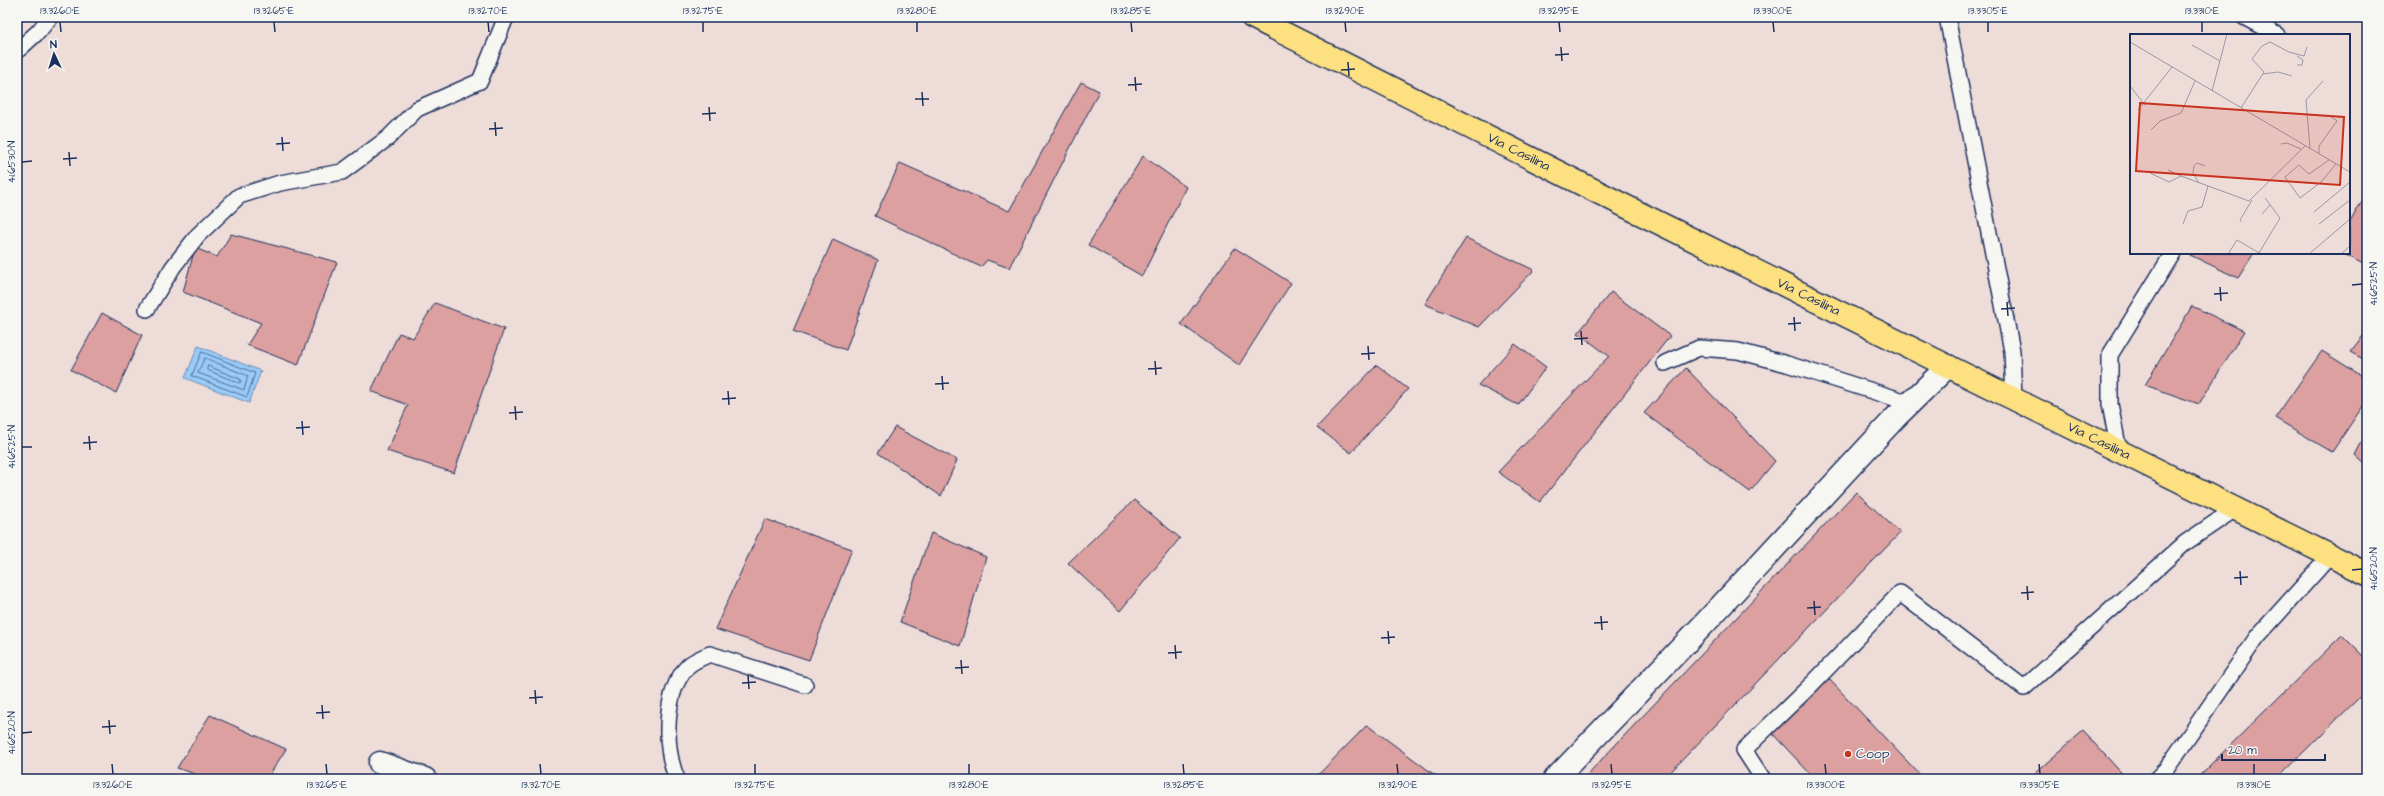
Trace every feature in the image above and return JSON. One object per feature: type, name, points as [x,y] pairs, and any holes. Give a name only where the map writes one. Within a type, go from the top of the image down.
[{"type":"main road","name":"Via Casilina","points":[[1252,17],[2014,399],[2367,574]]},
{"type":"street","points":[[1555,779],[1706,622],[1910,403],[1948,366]]},
{"type":"street","points":[[380,763],[424,779]]},
{"type":"lane","points":[[17,51],[39,31],[50,17]]},
{"type":"lane","points":[[147,308],[173,267],[198,235],[239,196],[280,183],[342,172],[388,138],[417,109],[480,81],[506,17]]},
{"type":"lane","points":[[1947,17],[2012,351],[2014,399]]},
{"type":"lane","points":[[2244,17],[2275,34]]},
{"type":"lane","points":[[2119,451],[2110,404],[2110,355],[2172,254]]},
{"type":"lane","points":[[1665,363],[1699,348],[1738,351],[1787,364],[1910,403]]},
{"type":"lane","points":[[1763,779],[1744,750],[1812,684],[1900,593],[2024,688],[2185,543],[2235,509]]},
{"type":"lane","points":[[2156,779],[2167,768],[2257,637],[2330,556]]},
{"type":"lane","points":[[677,779],[668,747],[669,714],[675,686],[688,665],[710,654],[805,685]]},
{"type":"water","points":[[198,346],[261,371],[249,403],[185,378]]},
{"type":"building","points":[[1081,82],[1099,91],[1009,268],[987,260],[981,267],[875,216],[900,163],[1009,211]]},
{"type":"building","points":[[1143,156],[1186,187],[1142,276],[1088,245]]},
{"type":"building","points":[[2367,192],[2367,266],[2344,254],[2350,254],[2350,222]]},
{"type":"building","points":[[231,234],[337,262],[298,365],[247,345],[261,323],[183,292],[195,248],[217,257]]},
{"type":"building","points":[[1466,238],[1534,270],[1479,327],[1425,304]]},
{"type":"building","points":[[833,239],[878,260],[846,350],[793,331]]},
{"type":"building","points":[[1235,248],[1291,283],[1239,365],[1181,324]]},
{"type":"building","points":[[2188,254],[2253,254],[2238,278]]},
{"type":"building","points":[[1611,292],[1670,336],[1540,502],[1498,472],[1609,356],[1578,333]]},
{"type":"building","points":[[435,303],[504,329],[454,473],[387,451],[408,405],[371,391],[399,333],[413,338]]},
{"type":"building","points":[[2192,306],[2244,331],[2199,404],[2145,385]]},
{"type":"building","points":[[102,313],[142,335],[116,393],[71,370]]},
{"type":"building","points":[[2367,331],[2367,361],[2350,352]]},
{"type":"building","points":[[1515,344],[1546,367],[1518,405],[1478,385]]},
{"type":"building","points":[[2322,351],[2367,379],[2367,400],[2332,452],[2275,418]]},
{"type":"building","points":[[1377,365],[1408,389],[1351,453],[1317,427]]},
{"type":"building","points":[[1686,368],[1775,461],[1750,492],[1644,413]]},
{"type":"building","points":[[895,427],[957,460],[941,496],[878,453]]},
{"type":"building","points":[[2367,432],[2367,466],[2355,455]]},
{"type":"building","points":[[1856,492],[1900,533],[1664,779],[1583,779]]},
{"type":"building","points":[[1134,500],[1180,538],[1120,611],[1068,563]]},
{"type":"building","points":[[765,519],[852,549],[809,660],[715,629]]},
{"type":"building","points":[[931,533],[986,557],[960,646],[900,622]]},
{"type":"building","points":[[2342,635],[2367,660],[2367,690],[2276,779],[2196,779]]},
{"type":"building","points":[[1828,678],[1924,779],[1815,779],[1770,731]]},
{"type":"building","points":[[210,715],[286,749],[267,779],[210,779],[177,768]]},
{"type":"building","points":[[1367,725],[1439,778],[1314,779]]},
{"type":"building","points":[[2083,731],[2127,779],[2028,779]]},
{"type":"place","name":"Coop","points":[[1848,754]]}]
